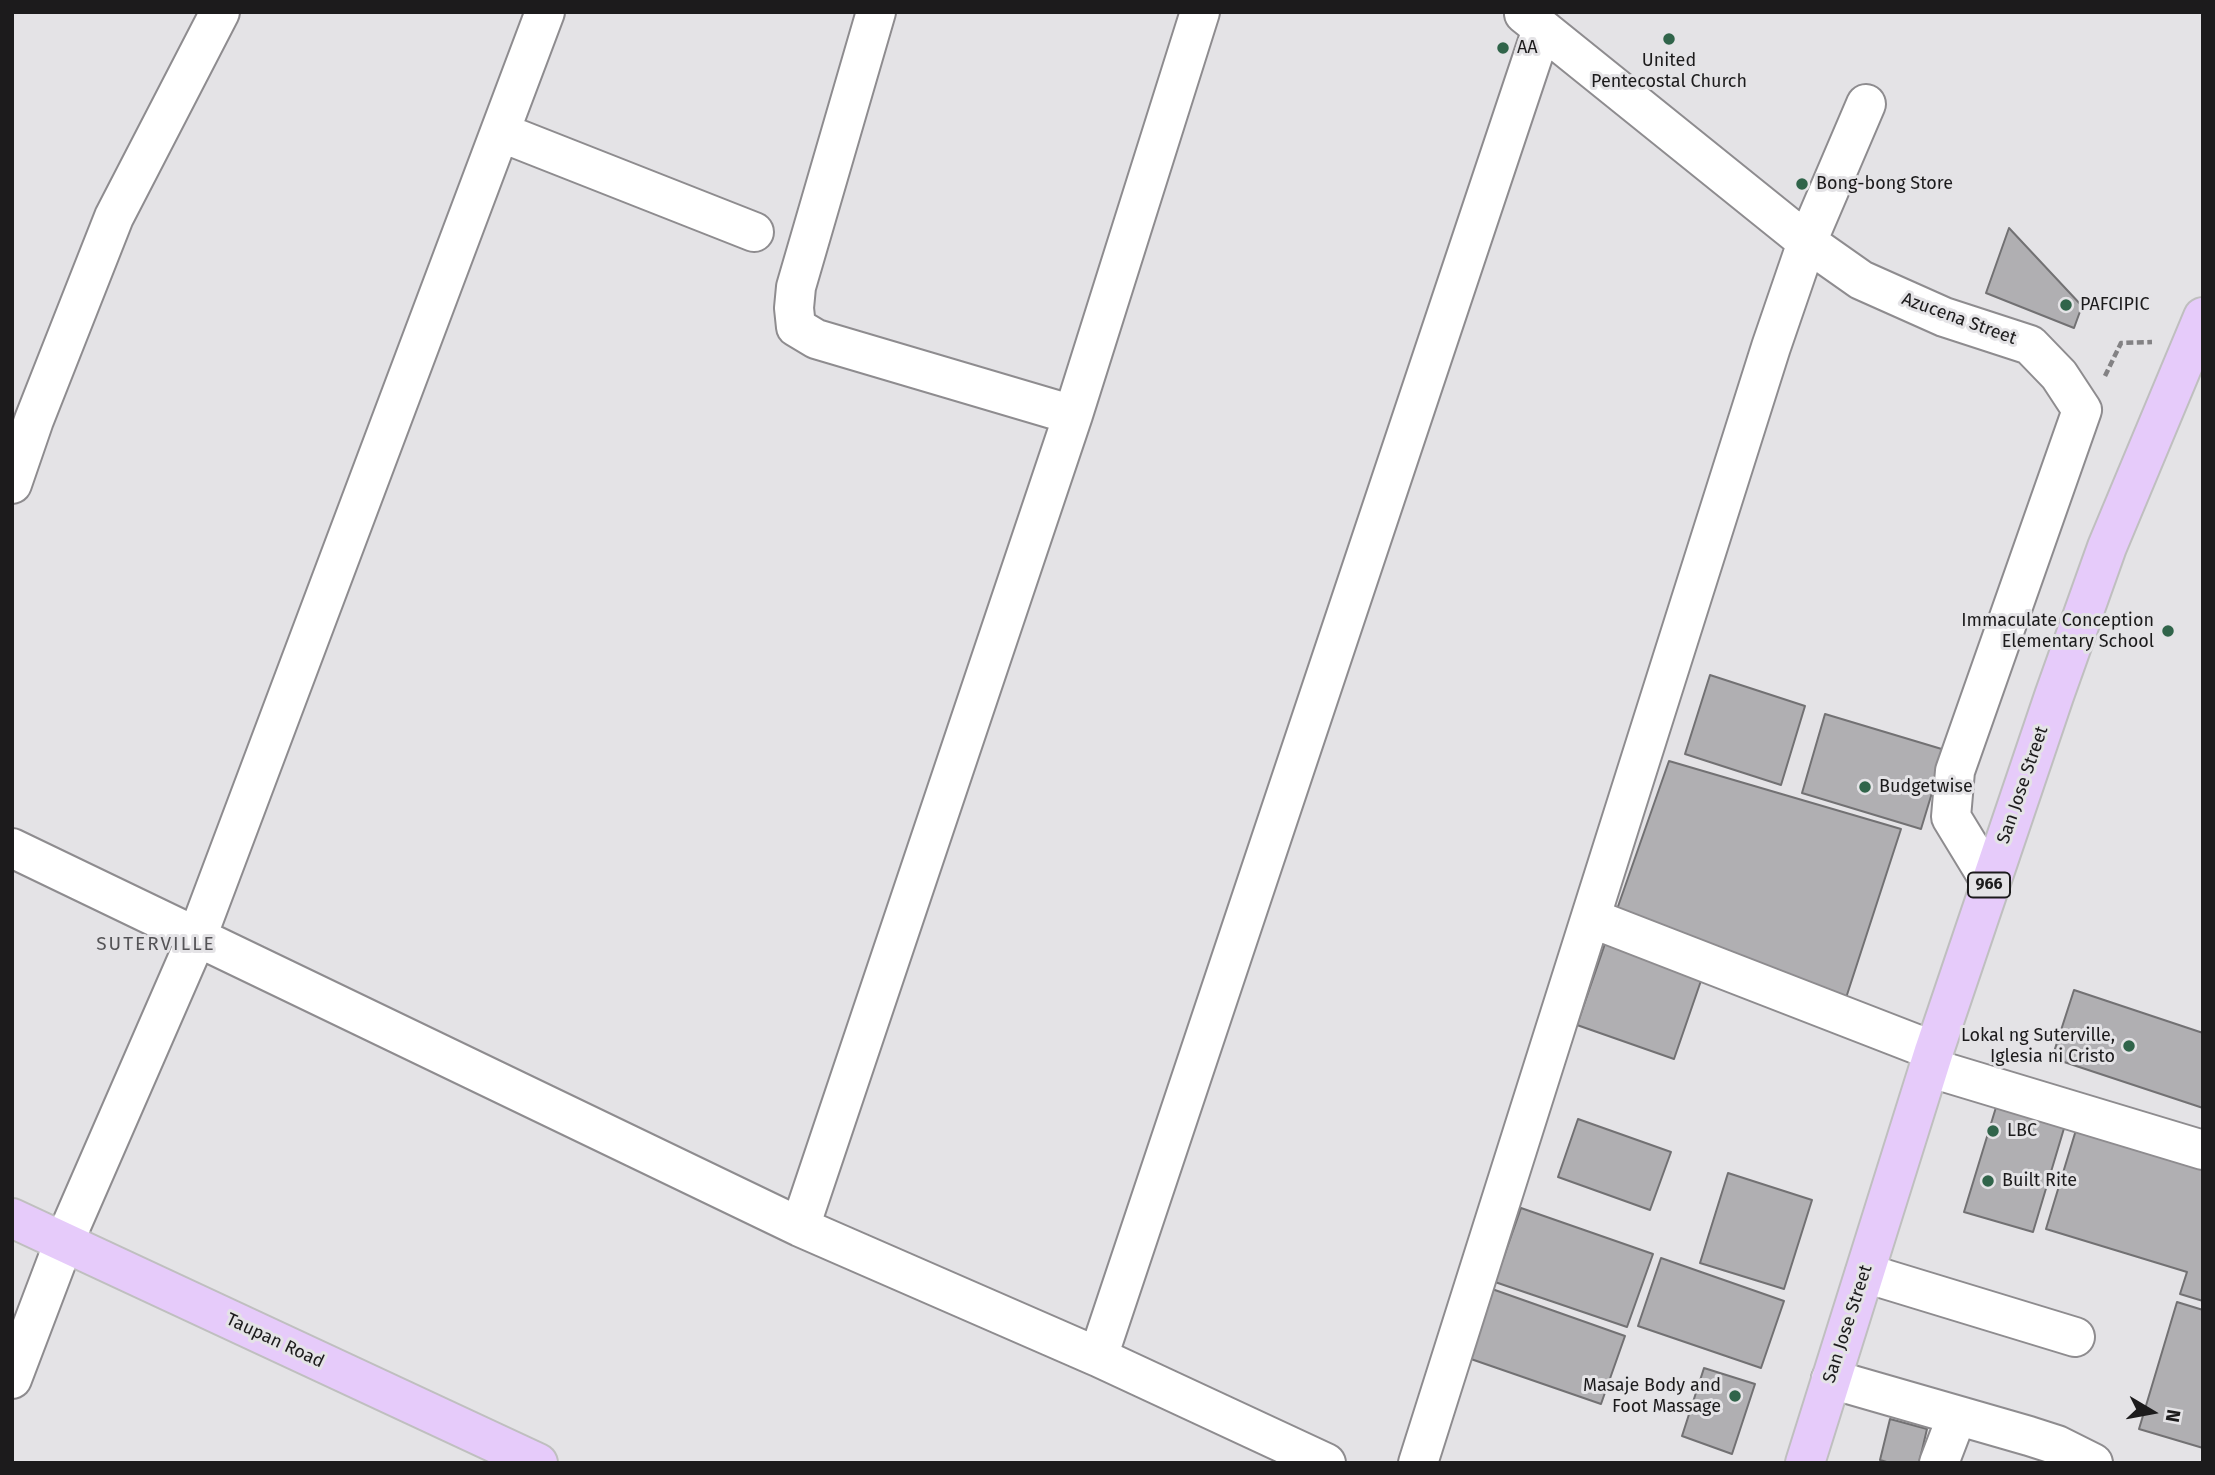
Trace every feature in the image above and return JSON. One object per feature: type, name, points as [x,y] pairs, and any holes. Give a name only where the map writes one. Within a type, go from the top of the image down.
[{"type":"main road","name":"San Jose Street","points":[[1805,1463],[1990,881],[2107,547],[2197,329]]},
{"type":"main road","name":"Taupan Road","points":[[12,1218],[538,1463]]},
{"type":"street","points":[[12,484],[23,414],[114,217],[220,12]]},
{"type":"street","points":[[12,1379],[64,1242],[197,937],[545,12]]},
{"type":"street","points":[[876,12],[796,287],[796,327],[816,339],[1073,415]]},
{"type":"street","points":[[800,1227],[1073,415],[1200,12]]},
{"type":"street","points":[[1098,1357],[1532,20]]},
{"type":"street","name":"Azucena Street","points":[[1532,20],[1807,242],[1861,280],[1944,317],[2029,345],[2059,375],[2082,410],[1955,771],[1951,817],[1990,881]]},
{"type":"street","points":[[1418,1463],[1771,347],[1807,242],[1866,104]]},
{"type":"street","points":[[500,132],[754,232]]},
{"type":"street","points":[[12,848],[800,1227],[1098,1357],[1326,1463]]},
{"type":"street","points":[[1591,918],[1932,1059],[2203,1150]]},
{"type":"street","points":[[1865,1273],[2075,1337]]},
{"type":"street","points":[[1831,1378],[2057,1445],[2094,1463]]},
{"type":"street","points":[[1940,1463],[1957,1416]]},
{"type":"path","points":[[2103,379],[2121,343],[2197,329]]},
{"type":"building","points":[[2009,228],[2082,306],[2074,328],[1986,293]]},
{"type":"building","points":[[1710,675],[1805,706],[1781,785],[1685,754]]},
{"type":"building","points":[[1825,714],[1945,750],[1921,829],[1802,793]]},
{"type":"building","points":[[1669,761],[1901,829],[1845,1001],[1615,915]]},
{"type":"building","points":[[1607,938],[1704,972],[1674,1059],[1577,1025]]},
{"type":"building","name":"Lokal ng Suterville, Iglesia ni Cristo","points":[[2074,990],[2203,1033],[2203,1108],[2052,1058]]},
{"type":"building","points":[[1997,1104],[2065,1125],[2033,1232],[1964,1212]]},
{"type":"building","points":[[1578,1119],[1671,1152],[1650,1210],[1558,1177]]},
{"type":"building","points":[[2079,1120],[2203,1158],[2203,1301],[2180,1294],[2187,1272],[2046,1229]]},
{"type":"building","points":[[1728,1173],[1812,1200],[1784,1289],[1700,1263]]},
{"type":"building","points":[[1521,1208],[1653,1254],[1627,1327],[1495,1282]]},
{"type":"building","points":[[1661,1258],[1784,1301],[1761,1368],[1638,1326]]},
{"type":"building","points":[[1492,1289],[1625,1336],[1601,1404],[1468,1358]]},
{"type":"building","points":[[2177,1302],[2203,1310],[2203,1448],[2139,1429]]},
{"type":"building","points":[[1704,1368],[1755,1384],[1732,1454],[1682,1436]]},
{"type":"building","points":[[1890,1419],[1927,1429],[1919,1463],[1890,1463],[1880,1460]]},
{"type":"place","name":"United Pentecostal Church","points":[[1669,39]]},
{"type":"place","name":"AA","points":[[1503,48]]},
{"type":"place","name":"Bong-bong Store","points":[[1802,184]]},
{"type":"place","name":"PAFCIPIC","points":[[2066,305]]},
{"type":"place","name":"Immaculate Conception Elementary School","points":[[2168,631]]},
{"type":"place","name":"Budgetwise","points":[[1865,787]]},
{"type":"place","name":"Lokal ng Suterville, Iglesia ni Cristo","points":[[2129,1046]]},
{"type":"place","name":"LBC","points":[[1993,1131]]},
{"type":"place","name":"Built Rite","points":[[1988,1181]]},
{"type":"place","name":"Masaje Body and Foot Massage","points":[[1735,1396]]},
{"type":"district","name":"SUTERVILLE","points":[[156,945]]}]
